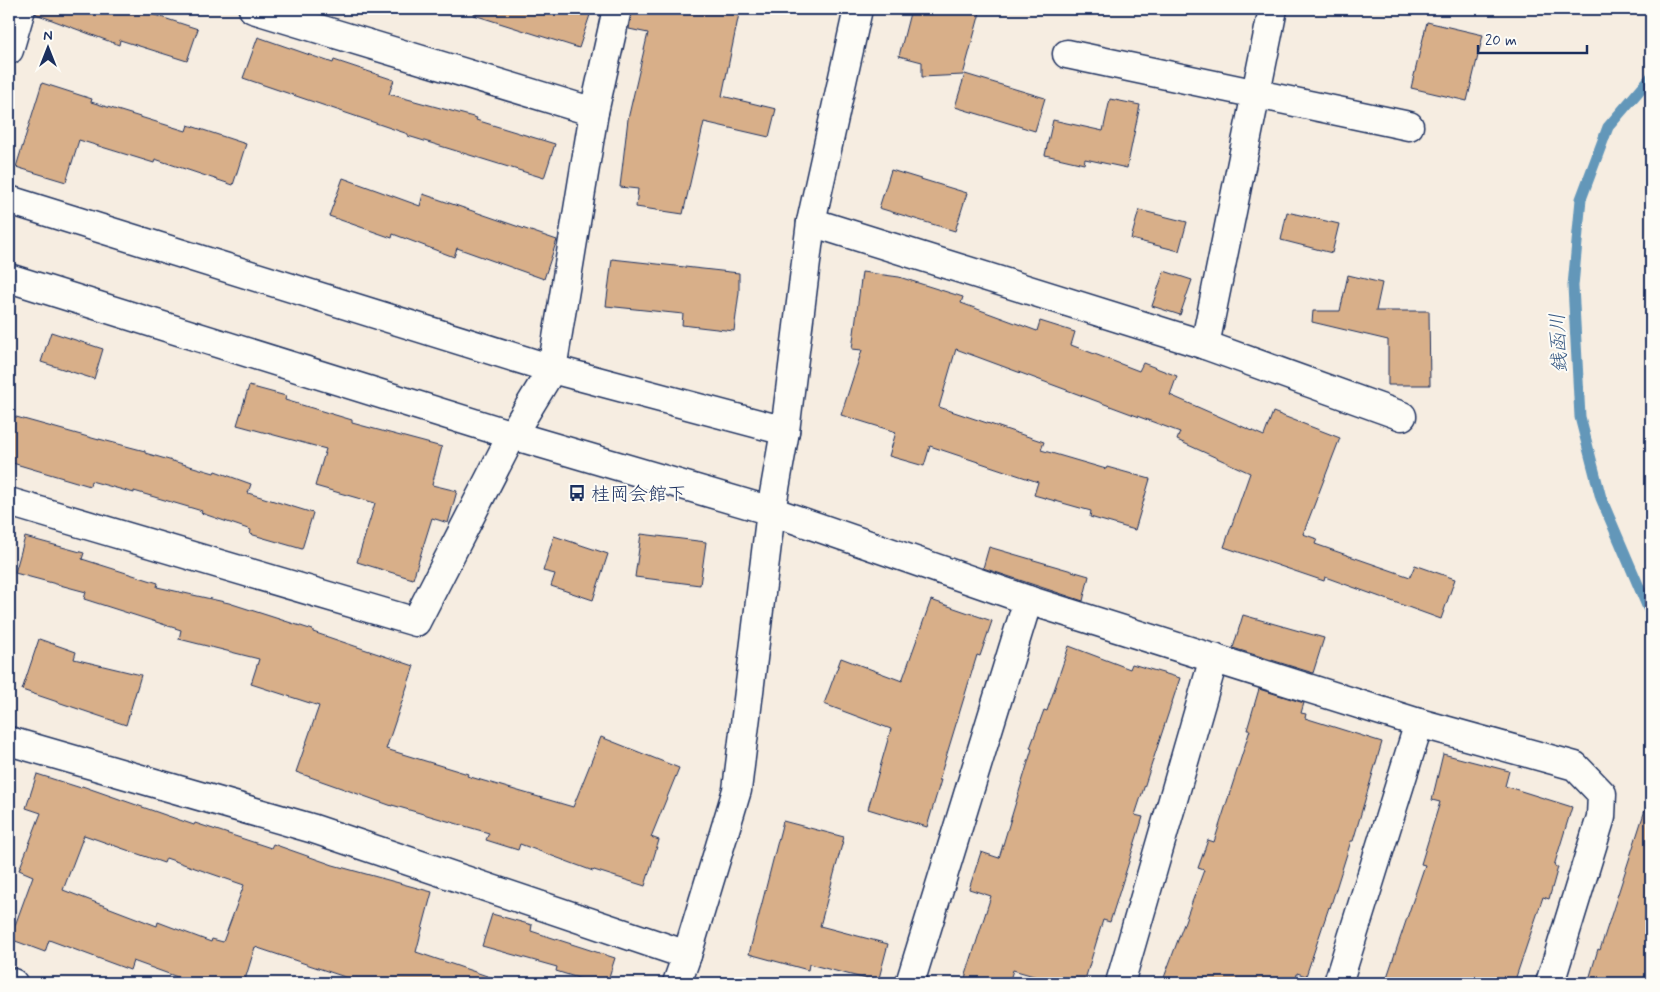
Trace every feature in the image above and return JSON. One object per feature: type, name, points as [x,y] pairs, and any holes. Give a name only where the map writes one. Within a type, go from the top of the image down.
[{"type":"street","points":[[9,50],[21,9]]},
{"type":"street","points":[[253,9],[594,112]]},
{"type":"street","points":[[9,502],[416,622],[512,435],[552,369],[594,112],[617,9]]},
{"type":"street","points":[[677,983],[737,790],[771,511],[785,431],[811,222],[858,9]]},
{"type":"street","points":[[1204,345],[1273,9]]},
{"type":"street","points":[[1067,54],[1409,126]]},
{"type":"street","points":[[9,200],[552,369],[785,431]]},
{"type":"street","points":[[811,222],[1204,345],[1402,416]]},
{"type":"street","points":[[9,278],[512,435],[771,511],[1028,600],[1419,723],[1575,766],[1602,794],[1601,817],[1550,983]]},
{"type":"street","points":[[910,983],[1028,600]]},
{"type":"street","points":[[1120,983],[1214,658]]},
{"type":"street","points":[[1338,983],[1419,723]]},
{"type":"street","points":[[9,741],[314,829],[687,955]]},
{"type":"street","points":[[9,982],[13,983]]},
{"type":"building","points":[[36,9],[136,9],[198,29],[187,61],[120,40],[119,45],[36,14]]},
{"type":"building","points":[[475,9],[592,9],[579,48],[474,15]]},
{"type":"building","points":[[632,9],[740,9],[722,96],[776,109],[769,137],[704,122],[683,214],[636,207],[638,189],[620,187],[628,119],[648,33],[629,29]]},
{"type":"building","points":[[911,9],[981,9],[963,75],[922,77],[922,62],[899,56]]},
{"type":"building","points":[[1427,22],[1483,35],[1467,101],[1411,88]]},
{"type":"building","points":[[258,37],[333,63],[334,60],[394,80],[389,94],[477,118],[476,120],[555,144],[544,178],[408,136],[408,134],[243,78]]},
{"type":"building","points":[[965,74],[1045,98],[1035,131],[955,107]]},
{"type":"building","points":[[42,83],[92,99],[91,102],[186,131],[188,125],[246,144],[233,185],[155,159],[154,163],[79,140],[66,182],[16,167]]},
{"type":"building","points":[[1110,99],[1140,105],[1127,168],[1085,159],[1084,164],[1045,155],[1053,120],[1103,131]]},
{"type":"building","points":[[891,170],[967,193],[955,231],[879,208]]},
{"type":"building","points":[[343,178],[420,206],[423,194],[557,240],[544,279],[457,248],[454,257],[393,234],[392,238],[329,216]]},
{"type":"building","points":[[1139,210],[1187,222],[1179,251],[1131,239]]},
{"type":"building","points":[[1287,212],[1339,224],[1332,253],[1281,240]]},
{"type":"building","points":[[612,259],[739,273],[739,292],[734,331],[682,325],[683,314],[606,306]]},
{"type":"building","points":[[1164,271],[1192,280],[1180,315],[1152,306]]},
{"type":"building","points":[[862,272],[899,277],[963,297],[961,303],[1037,331],[1040,321],[1075,332],[1071,345],[1139,371],[1143,363],[1177,376],[1170,395],[1264,436],[1273,412],[1340,438],[1303,534],[1317,539],[1315,544],[1410,577],[1415,565],[1455,579],[1441,619],[1325,577],[1324,581],[1224,547],[1250,473],[1177,440],[1180,432],[956,349],[939,407],[1044,442],[1041,450],[1106,469],[1107,467],[1150,479],[1135,530],[1090,517],[1091,511],[1034,495],[1038,482],[930,446],[924,466],[889,456],[896,432],[841,415],[862,350],[852,349]]},
{"type":"building","points":[[1348,275],[1382,283],[1376,311],[1429,311],[1430,385],[1388,385],[1388,340],[1312,322],[1313,311],[1340,311]]},
{"type":"building","points":[[51,332],[103,349],[94,379],[41,362]]},
{"type":"building","points":[[249,386],[286,396],[285,400],[352,420],[352,423],[442,447],[432,485],[457,491],[448,523],[432,518],[413,579],[357,562],[375,503],[315,486],[326,449],[237,425]]},
{"type":"building","points":[[9,415],[145,451],[145,453],[214,473],[215,471],[251,484],[248,493],[313,513],[302,549],[250,534],[251,530],[201,513],[202,511],[134,491],[134,493],[91,481],[90,486],[9,462]]},
{"type":"building","points":[[641,534],[706,542],[700,585],[635,577]]},
{"type":"building","points":[[554,536],[608,554],[593,600],[551,586],[555,574],[543,571]]},
{"type":"building","points":[[25,537],[84,553],[82,559],[158,583],[157,587],[229,603],[313,630],[313,632],[414,666],[386,749],[468,774],[467,776],[573,807],[601,737],[679,768],[651,837],[659,840],[645,886],[593,871],[520,844],[518,850],[486,840],[489,833],[392,806],[296,772],[319,706],[251,684],[259,659],[179,639],[181,630],[84,599],[86,592],[15,573]]},
{"type":"building","points":[[989,547],[1089,576],[1083,601],[983,568]]},
{"type":"building","points":[[931,600],[992,621],[980,656],[977,655],[939,780],[941,780],[927,827],[868,809],[891,729],[824,704],[841,658],[902,681]]},
{"type":"building","points":[[1243,615],[1324,638],[1313,673],[1233,648]]},
{"type":"building","points":[[39,639],[76,652],[74,659],[141,675],[126,725],[22,690]]},
{"type":"building","points":[[1069,646],[1130,669],[1132,664],[1180,678],[1135,815],[1143,817],[1110,922],[1103,920],[1084,983],[1058,983],[1013,970],[1009,983],[981,983],[965,978],[991,896],[969,889],[981,852],[999,858],[1032,749],[1030,748],[1044,710],[1047,711]]},
{"type":"building","points":[[1259,689],[1304,703],[1301,713],[1306,714],[1305,718],[1382,742],[1353,841],[1351,841],[1306,976],[1297,973],[1296,983],[1162,983],[1204,870],[1198,868],[1208,840],[1214,842],[1250,730],[1247,730]]},
{"type":"building","points":[[1443,754],[1509,771],[1505,786],[1572,807],[1554,866],[1558,867],[1549,899],[1543,897],[1514,983],[1385,983],[1425,865],[1421,864],[1440,802],[1432,800]]},
{"type":"building","points":[[37,774],[81,788],[82,786],[194,825],[195,823],[271,848],[273,844],[333,865],[432,892],[416,952],[493,978],[492,983],[363,983],[255,947],[244,983],[194,983],[133,961],[130,970],[49,940],[45,952],[10,939],[33,876],[19,870],[41,813],[26,808]],"holes":[[[84,835],[164,863],[166,858],[244,885],[223,942],[212,939],[211,942],[158,922],[157,926],[63,890]]]},
{"type":"building","points":[[1645,810],[1651,811],[1651,955],[1643,983],[1588,983],[1598,949],[1600,950]]},
{"type":"building","points":[[783,821],[844,837],[820,926],[888,944],[878,982],[809,964],[808,970],[749,954]]},
{"type":"building","points":[[492,914],[532,925],[531,931],[615,958],[607,983],[594,983],[556,971],[557,967],[482,946]]},
{"type":"waterway","name":"銭函川","points":[[1651,77],[1608,127],[1581,199],[1573,286],[1580,417],[1601,498],[1651,615]]},
{"type":"place","name":"桂岡会館下","points":[[577,493]]}]
